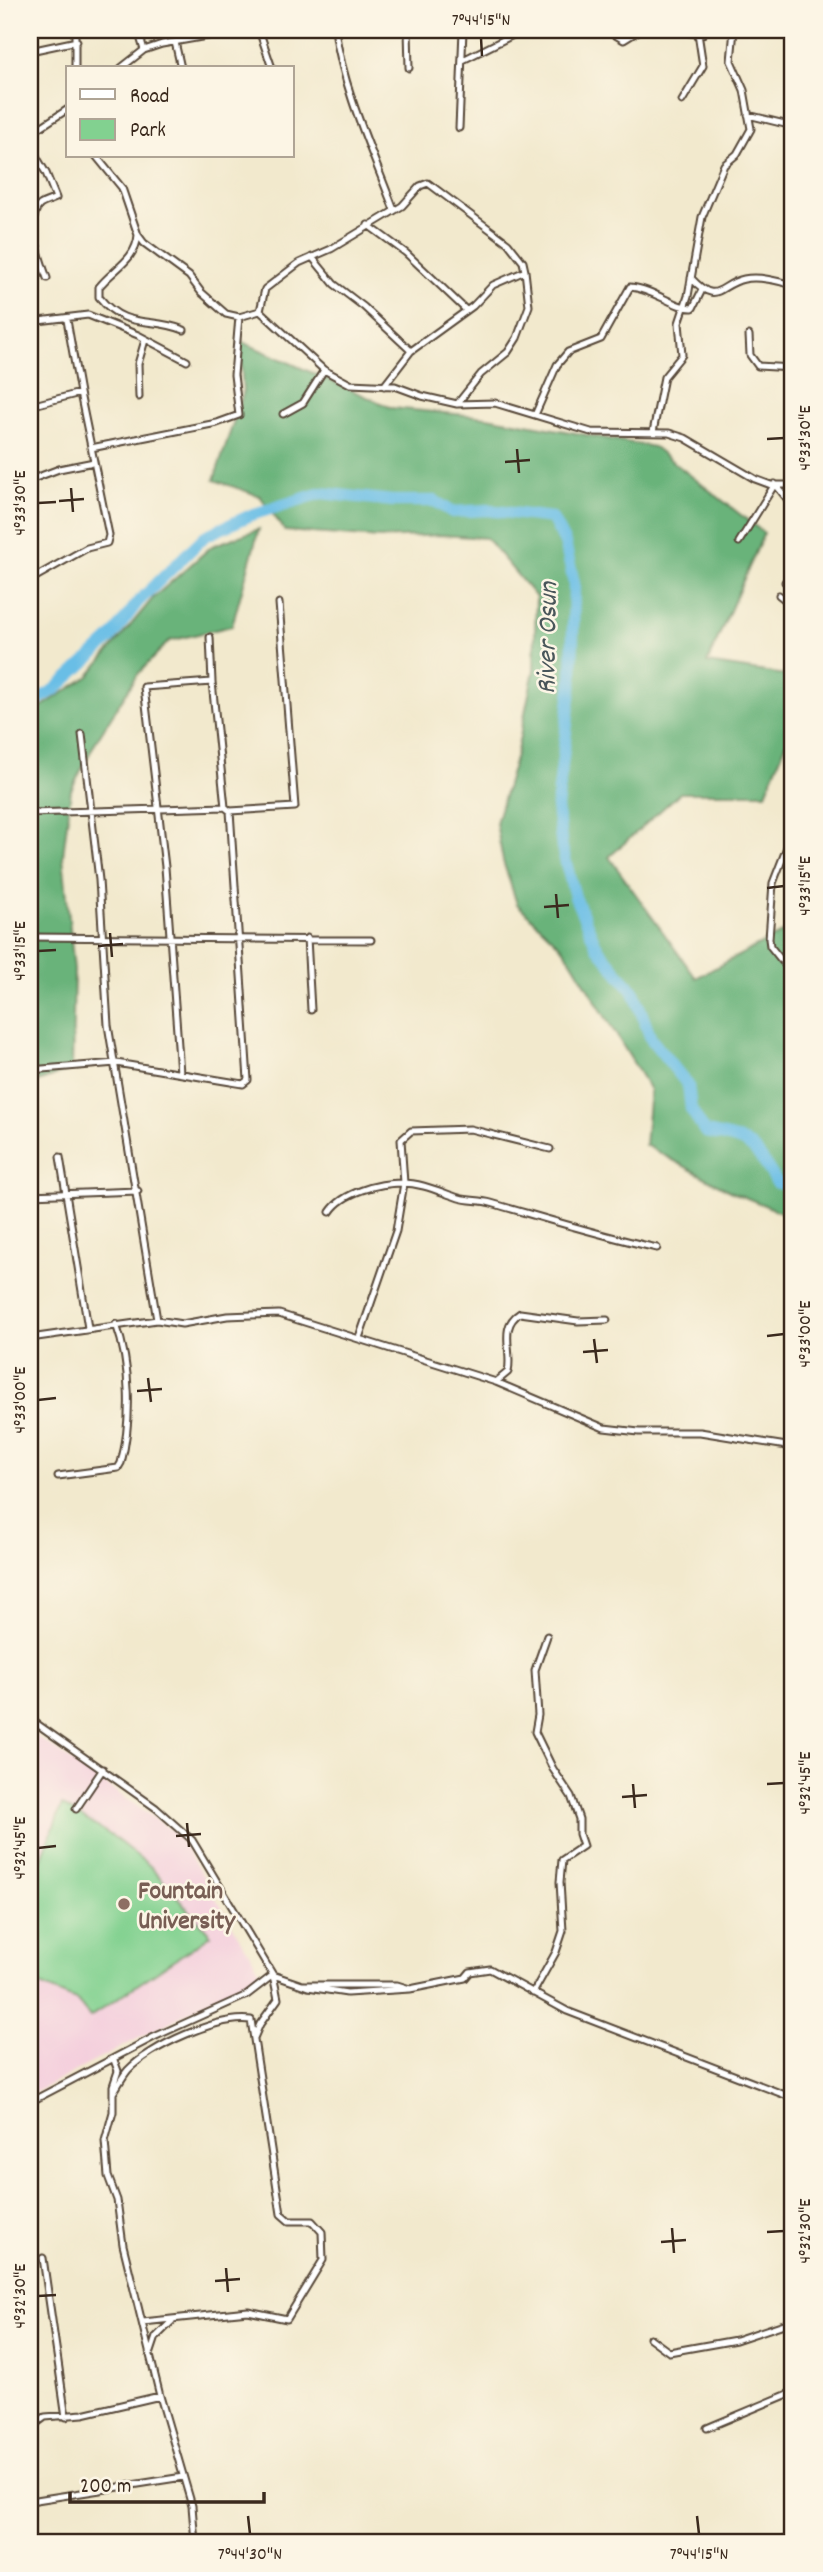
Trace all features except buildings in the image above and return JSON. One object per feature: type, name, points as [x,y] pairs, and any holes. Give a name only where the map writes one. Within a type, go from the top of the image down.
[{"type":"street","points":[[75,30],[75,66]]},
{"type":"street","points":[[138,30],[144,50]]},
{"type":"street","points":[[124,66],[144,50],[241,30]]},
{"type":"street","points":[[259,30],[271,66]]},
{"type":"street","points":[[335,30],[339,55],[356,110],[394,210]]},
{"type":"street","points":[[408,30],[409,68]]},
{"type":"street","points":[[459,128],[463,30]]},
{"type":"street","points":[[463,60],[523,30]]},
{"type":"street","points":[[607,30],[624,40],[640,30]]},
{"type":"street","points":[[660,30],[703,34],[705,30]]},
{"type":"street","points":[[653,432],[664,377],[682,355],[679,323],[691,278],[702,217],[724,165],[737,154],[749,136],[752,124],[744,90],[732,61],[734,30]]},
{"type":"street","points":[[682,101],[703,66],[698,33]]},
{"type":"street","points":[[30,51],[77,41]]},
{"type":"street","points":[[175,42],[181,66]]},
{"type":"street","points":[[30,134],[66,110]]},
{"type":"street","points":[[748,115],[793,126]]},
{"type":"street","points":[[30,146],[46,173],[56,198],[40,205],[33,217],[33,242],[47,278]]},
{"type":"street","points":[[98,158],[122,188],[138,234],[144,243],[189,276],[201,292],[226,313],[239,317],[260,311]]},
{"type":"street","points":[[260,311],[265,289],[312,257],[394,210],[428,183],[508,243],[523,262],[529,306],[517,338],[508,352],[481,374],[457,404]]},
{"type":"street","points":[[368,225],[406,253],[466,310]]},
{"type":"street","points":[[138,234],[137,243],[124,264],[99,287],[99,297],[114,313],[132,321],[166,324],[184,330]]},
{"type":"street","points":[[312,257],[334,284],[364,307],[411,351]]},
{"type":"street","points":[[384,386],[411,351],[466,310],[493,285],[524,271]]},
{"type":"street","points":[[691,278],[702,290],[720,292],[741,279],[763,279],[793,285]]},
{"type":"street","points":[[535,415],[557,365],[568,352],[601,339],[630,287],[657,293],[684,308],[693,308],[702,290]]},
{"type":"street","points":[[260,311],[324,370],[350,384],[395,386],[457,404],[495,403],[591,432],[653,432],[685,438],[736,470],[771,485],[793,485]]},
{"type":"street","points":[[30,322],[67,320],[88,315],[187,360]]},
{"type":"street","points":[[91,449],[217,423],[239,415],[234,375],[239,317]]},
{"type":"street","points":[[30,580],[86,548],[107,543],[109,535],[67,320]]},
{"type":"street","points":[[749,335],[750,355],[758,366],[793,368]]},
{"type":"street","points":[[139,397],[138,364],[145,340]]},
{"type":"street","points":[[283,414],[303,403],[324,370]]},
{"type":"street","points":[[30,406],[80,393]]},
{"type":"street","points":[[30,480],[59,468],[94,462]]},
{"type":"street","points":[[775,484],[793,506]]},
{"type":"street","points":[[739,542],[775,484]]},
{"type":"street","points":[[785,582],[793,573]]},
{"type":"street","points":[[779,595],[793,606]]},
{"type":"street","points":[[30,813],[295,807],[279,603]]},
{"type":"street","points":[[30,1070],[116,1063],[243,1084],[248,1080],[237,940],[235,850],[212,682],[210,637]]},
{"type":"street","points":[[180,1073],[159,810],[144,687],[212,682]]},
{"type":"street","points":[[82,734],[93,811],[108,1025],[138,1191],[157,1320]]},
{"type":"street","points":[[793,832],[773,883],[769,939],[770,946],[786,966],[793,967]]},
{"type":"street","points":[[30,887],[30,909]]},
{"type":"street","points":[[30,937],[371,940]]},
{"type":"street","points":[[307,938],[312,1010]]},
{"type":"street","points":[[359,1338],[396,1231],[404,1183],[401,1140],[411,1131],[470,1129],[550,1149]]},
{"type":"street","points":[[60,1157],[88,1328]]},
{"type":"street","points":[[330,1212],[344,1198],[381,1185],[404,1183],[434,1188],[461,1199],[487,1202],[584,1232],[657,1248]]},
{"type":"street","points":[[30,1195],[138,1191]]},
{"type":"street","points":[[496,1382],[508,1372],[509,1324],[520,1313],[578,1321],[607,1320]]},
{"type":"street","points":[[30,1338],[157,1320],[182,1324],[227,1316],[279,1314],[496,1382],[604,1428],[639,1432],[701,1432],[793,1447]]},
{"type":"street","points":[[58,1476],[118,1468],[121,1463],[128,1413],[123,1349],[116,1324]]},
{"type":"street","points":[[533,1993],[556,1952],[563,1931],[560,1882],[562,1860],[583,1846],[579,1834],[579,1819],[571,1796],[535,1732],[538,1715],[535,1670],[547,1636]]},
{"type":"street","points":[[30,1718],[156,1808],[192,1840],[273,1975],[278,2000],[265,2015],[254,2039]]},
{"type":"street","points":[[76,1809],[103,1769]]},
{"type":"street","points":[[273,1975],[301,1985],[315,1982],[397,1985],[410,1989],[465,1978],[481,1969],[497,1972],[567,2011],[793,2098]]},
{"type":"street","points":[[30,2102],[114,2060],[154,2036],[247,1995],[273,1975]]},
{"type":"street","points":[[113,2093],[129,2069],[189,2034],[225,2022],[248,2019],[254,2039],[281,2214],[289,2221],[312,2221],[318,2224],[324,2247],[323,2260],[288,2319],[248,2311],[143,2322]]},
{"type":"street","points":[[114,2060],[118,2071],[113,2093],[113,2112],[105,2141],[107,2167],[160,2396],[192,2507],[195,2542]]},
{"type":"street","points":[[43,2258],[66,2417]]},
{"type":"street","points":[[151,2351],[156,2337],[172,2321]]},
{"type":"street","points":[[650,2338],[669,2352],[736,2340],[793,2321]]},
{"type":"street","points":[[793,2330],[793,2343]]},
{"type":"street","points":[[707,2428],[793,2392]]},
{"type":"street","points":[[30,2428],[45,2417],[66,2417],[160,2396]]},
{"type":"street","points":[[30,2501],[183,2477]]},
{"type":"street","points":[[783,2540],[793,2537]]},
{"type":"shaded area","name":"Fountain University","points":[[30,1732],[177,1834],[262,1974],[30,2095]]},
{"type":"green space","points":[[240,341],[392,408],[487,417],[654,447],[764,533],[707,663],[793,676],[793,727],[766,793],[680,793],[609,857],[696,978],[793,927],[793,1217],[730,1191],[645,1145],[650,1090],[564,949],[517,904],[503,861],[496,823],[517,751],[534,670],[536,597],[486,538],[442,535],[380,538],[285,531],[260,496],[214,480],[243,394]]},
{"type":"green space","points":[[259,529],[232,626],[169,641],[138,674],[96,741],[71,790],[63,856],[74,970],[72,1069],[30,1085],[30,714],[89,676],[153,598],[212,546]]},
{"type":"green space","points":[[62,1805],[112,1836],[150,1866],[211,1935],[90,2017],[76,2000],[30,1981],[30,1890]]},
{"type":"waterway","name":"River Osun","points":[[30,704],[56,689],[111,638],[138,602],[205,536],[251,515],[321,493],[393,501],[435,501],[452,512],[487,510],[552,518],[565,543],[574,583],[572,681],[557,807],[562,848],[575,897],[597,947],[634,992],[651,1039],[688,1085],[691,1109],[705,1132],[741,1141],[762,1159],[777,1183],[793,1185]]},
{"type":"place","name":"Fountain University","points":[[124,1904]]}]
